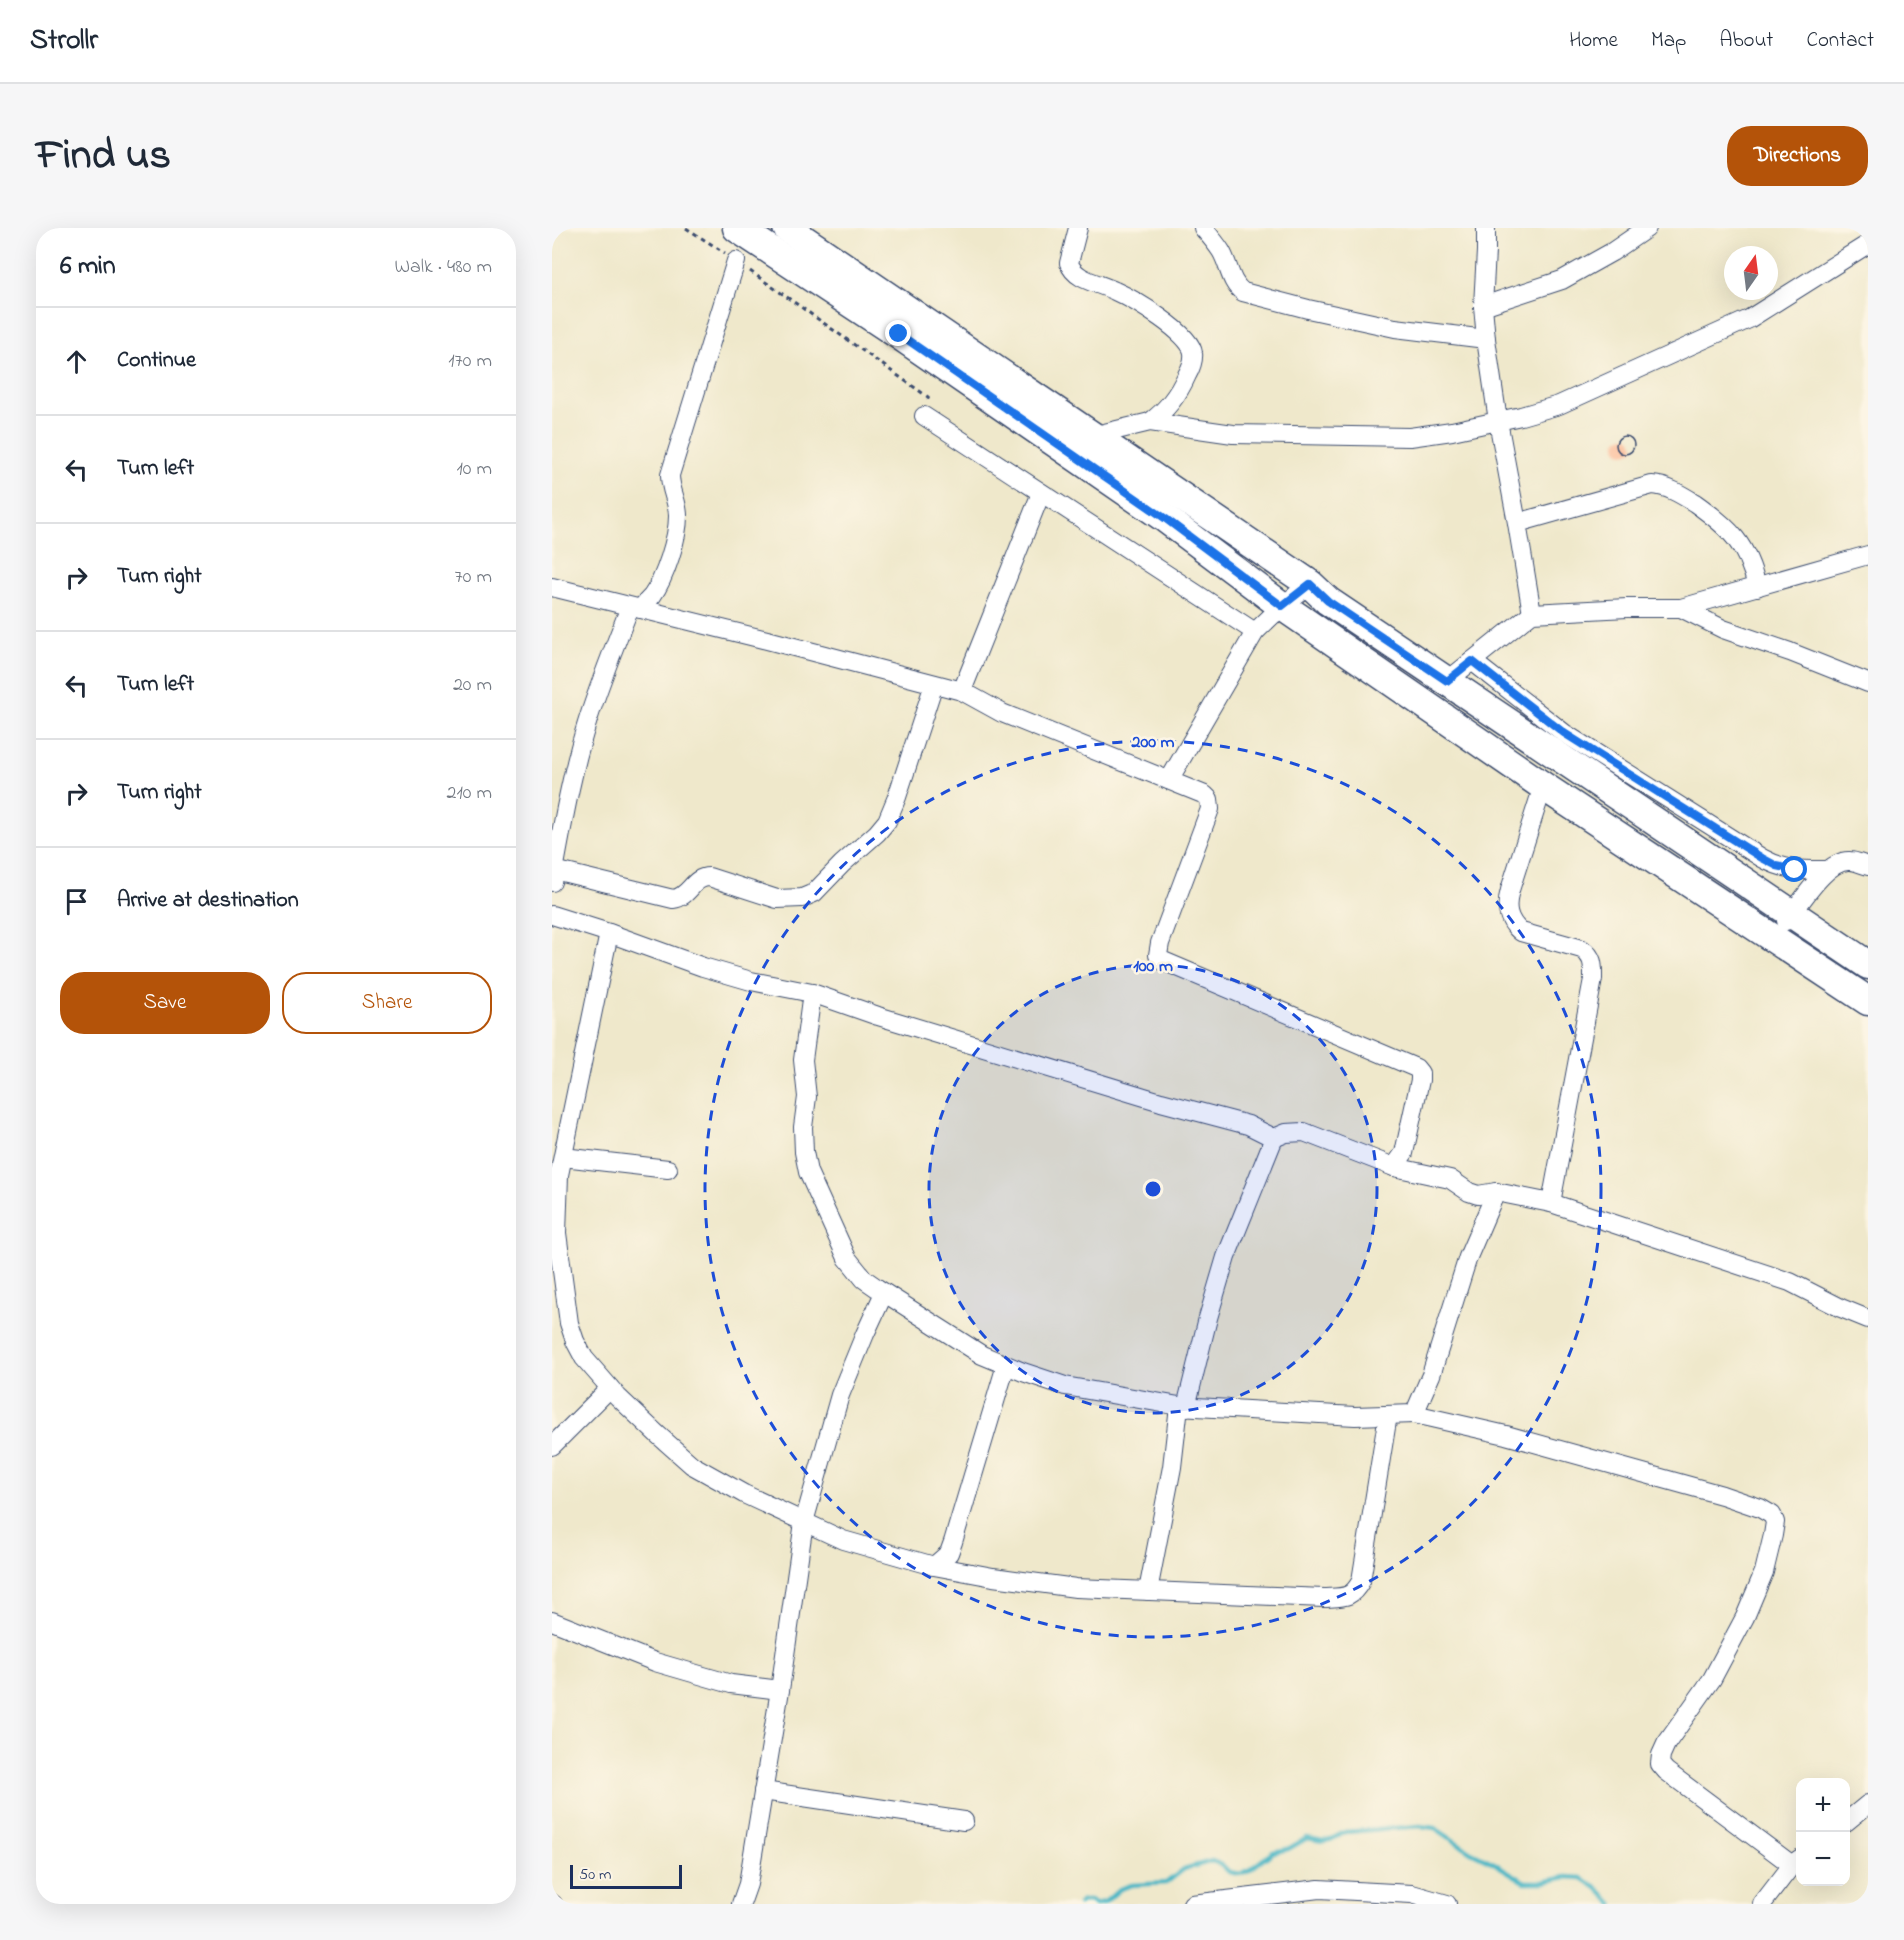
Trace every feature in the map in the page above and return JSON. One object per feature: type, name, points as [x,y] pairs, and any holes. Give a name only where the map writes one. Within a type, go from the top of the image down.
[{"type":"main road","points":[[737,228],[899,334],[1166,519],[1282,606],[1543,786],[1868,1001]]},
{"type":"main road","points":[[787,228],[1310,584],[1328,601],[1868,965]]},
{"type":"street","points":[[1078,228],[1069,263],[1075,274],[1117,291],[1144,308],[1177,330],[1193,351],[1192,364],[1184,382],[1173,400],[1150,422]]},
{"type":"street","points":[[1203,228],[1221,250],[1234,283],[1243,292],[1395,328],[1486,339]]},
{"type":"street","points":[[1485,228],[1483,306],[1486,339],[1532,613]]},
{"type":"street","points":[[1483,306],[1562,280],[1612,252],[1647,228]]},
{"type":"street","points":[[1092,436],[1150,422],[1233,434],[1410,437],[1452,432],[1498,421],[1559,405],[1749,320],[1868,244]]},
{"type":"street","points":[[736,261],[670,475],[678,515],[673,546],[664,575],[653,595],[635,608],[598,687],[569,792],[553,876],[673,899],[686,893],[702,877],[709,877],[777,899],[802,898],[814,893],[887,821],[934,684]]},
{"type":"street","points":[[924,416],[1255,632]]},
{"type":"street","points":[[1517,523],[1652,485],[1662,486],[1684,496],[1721,521],[1739,543],[1752,565],[1757,587]]},
{"type":"street","points":[[962,691],[1041,493]]},
{"type":"street","points":[[1447,681],[1532,613],[1627,608],[1681,608],[1868,555]]},
{"type":"street","points":[[1169,780],[1255,632],[1282,606],[1310,584]]},
{"type":"street","points":[[552,587],[962,691],[1002,713],[1205,795],[1210,803],[1210,809],[1160,943],[1158,955],[1161,960],[1416,1068],[1420,1073],[1420,1080],[1404,1153],[1394,1167]]},
{"type":"street","points":[[1681,608],[1723,629],[1790,652],[1868,683]]},
{"type":"street","points":[[1472,661],[1564,733],[1762,858],[1777,866],[1795,870],[1827,870]]},
{"type":"street","points":[[1543,786],[1510,891],[1508,915],[1514,926],[1521,932],[1582,949],[1589,954],[1593,962],[1593,980],[1551,1203]]},
{"type":"street","points":[[1772,936],[1827,870],[1849,861],[1868,866]]},
{"type":"street","points":[[552,915],[703,967],[751,981],[812,993],[878,1016],[1161,1102],[1248,1125],[1274,1138]]},
{"type":"street","points":[[609,933],[559,1175],[557,1233],[569,1323],[584,1358],[610,1388],[692,1465],[744,1494],[843,1540],[934,1566],[993,1577],[1076,1588],[1324,1598],[1348,1596],[1355,1592],[1361,1581],[1388,1415]]},
{"type":"street","points":[[812,993],[803,1060],[807,1097],[803,1127],[804,1152],[808,1172],[847,1258],[864,1279],[982,1355],[1065,1386],[1183,1406],[1355,1416],[1414,1414],[1506,1435],[1711,1492],[1760,1508],[1772,1515],[1775,1522],[1764,1572],[1745,1617],[1712,1679],[1666,1744],[1660,1764],[1666,1771],[1796,1862],[1762,1904]]},
{"type":"street","points":[[1148,1591],[1183,1406],[1226,1257],[1274,1138],[1286,1133],[1304,1132],[1394,1167],[1450,1179],[1469,1192],[1478,1195],[1496,1192],[1551,1203],[1790,1282],[1868,1319]]},
{"type":"street","points":[[563,1157],[668,1169]]},
{"type":"street","points":[[1414,1414],[1431,1376],[1468,1257],[1496,1192]]},
{"type":"street","points":[[741,1904],[748,1884],[780,1690],[804,1522],[840,1395],[884,1293]]},
{"type":"street","points":[[934,1566],[949,1553],[954,1542],[1006,1365]]},
{"type":"street","points":[[552,1446],[610,1388]]},
{"type":"street","points":[[552,1621],[655,1662],[731,1684],[780,1690]]},
{"type":"street","points":[[763,1791],[964,1821]]},
{"type":"street","points":[[1850,1818],[1868,1804]]},
{"type":"street","points":[[1192,1904],[1318,1889],[1412,1894],[1448,1904]]},
{"type":"path","points":[[686,228],[928,397],[929,404],[924,416]]},
{"type":"building","points":[[1625,436],[1631,439],[1634,445],[1631,451],[1625,454],[1619,451],[1616,445],[1619,439]]},
{"type":"waterway","points":[[1096,1904],[1105,1902],[1120,1889],[1132,1885],[1166,1883],[1184,1869],[1212,1861],[1222,1865],[1229,1872],[1240,1874],[1273,1852],[1288,1849],[1307,1838],[1323,1841],[1345,1832],[1420,1826],[1435,1828],[1471,1852],[1525,1882],[1544,1882],[1566,1877],[1582,1878],[1597,1888],[1613,1904]]},
{"type":"waterway","points":[[1079,1904],[1082,1901],[1090,1901],[1094,1904]]},
{"type":"route","points":[[899,334],[1166,519],[1282,606],[1310,584],[1328,601],[1447,681],[1472,661],[1564,733],[1762,858],[1777,866],[1795,870]]}]
